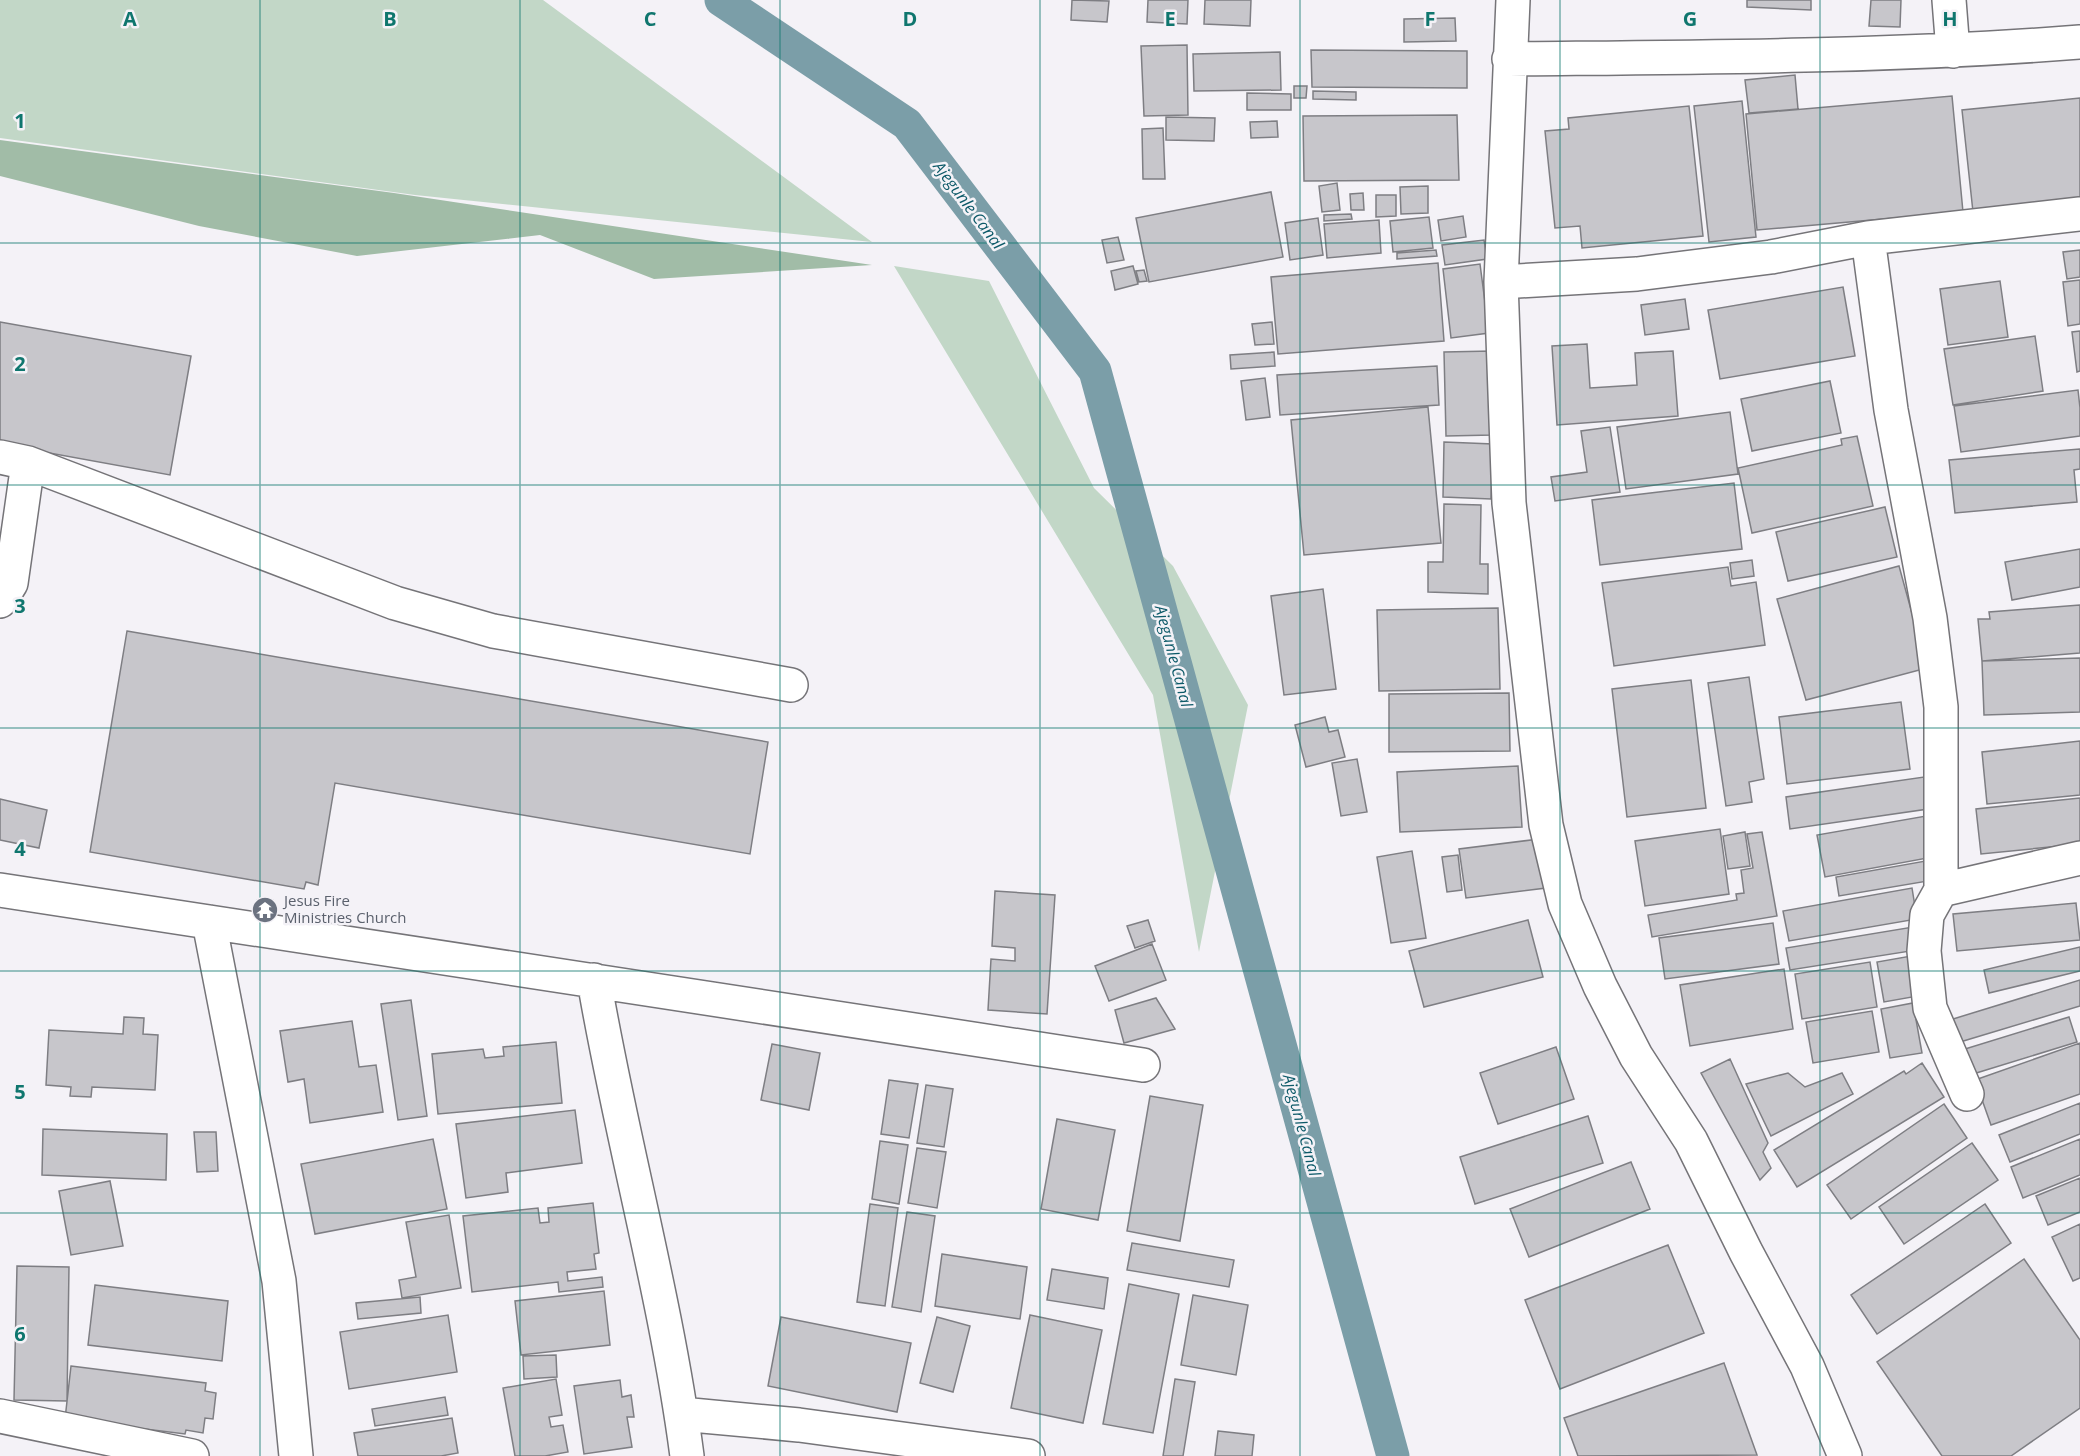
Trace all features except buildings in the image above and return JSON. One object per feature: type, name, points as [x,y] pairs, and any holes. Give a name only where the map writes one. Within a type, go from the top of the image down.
[{"type":"street","points":[[1513,0],[1501,282],[1509,503],[1546,825],[1565,904],[1600,986],[1636,1056],[1691,1141],[1746,1252],[1807,1366],[1845,1456]]},
{"type":"street","points":[[1948,0],[1953,51]]},
{"type":"street","points":[[1509,59],[1830,56],[1953,51],[2080,42]]},
{"type":"street","points":[[1501,282],[1636,274],[1771,257],[1868,238],[2080,214]]},
{"type":"street","points":[[1868,238],[1891,410],[1930,618],[1941,707],[1941,890],[1927,915],[1924,951],[1930,1008],[1967,1094]]},
{"type":"street","points":[[0,601],[11,583],[14,460],[394,603],[493,631],[791,685]]},
{"type":"street","points":[[1941,890],[2080,858]]},
{"type":"street","points":[[0,890],[1143,1065]]},
{"type":"street","points":[[209,922],[279,1281],[296,1456]]},
{"type":"street","points":[[594,980],[605,1046],[681,1414],[687,1456]]},
{"type":"street","points":[[681,1414],[799,1425],[1028,1456]]},
{"type":"street","points":[[0,1416],[192,1456]]},
{"type":"green space","points":[[0,0],[543,0],[872,242],[415,195],[0,138]]},
{"type":"green space","points":[[0,140],[394,193],[872,265],[654,279],[540,235],[357,256],[199,226],[0,176]]},
{"type":"green space","points":[[894,266],[989,281],[1094,488],[1173,566],[1248,705],[1199,952],[1153,695]]},
{"type":"waterway","name":"Ajegunle Canal","points":[[721,0],[907,124],[1095,371],[1393,1456]]},
{"type":"place","name":"Jesus Fire Ministries Church","points":[[265,910]]}]
